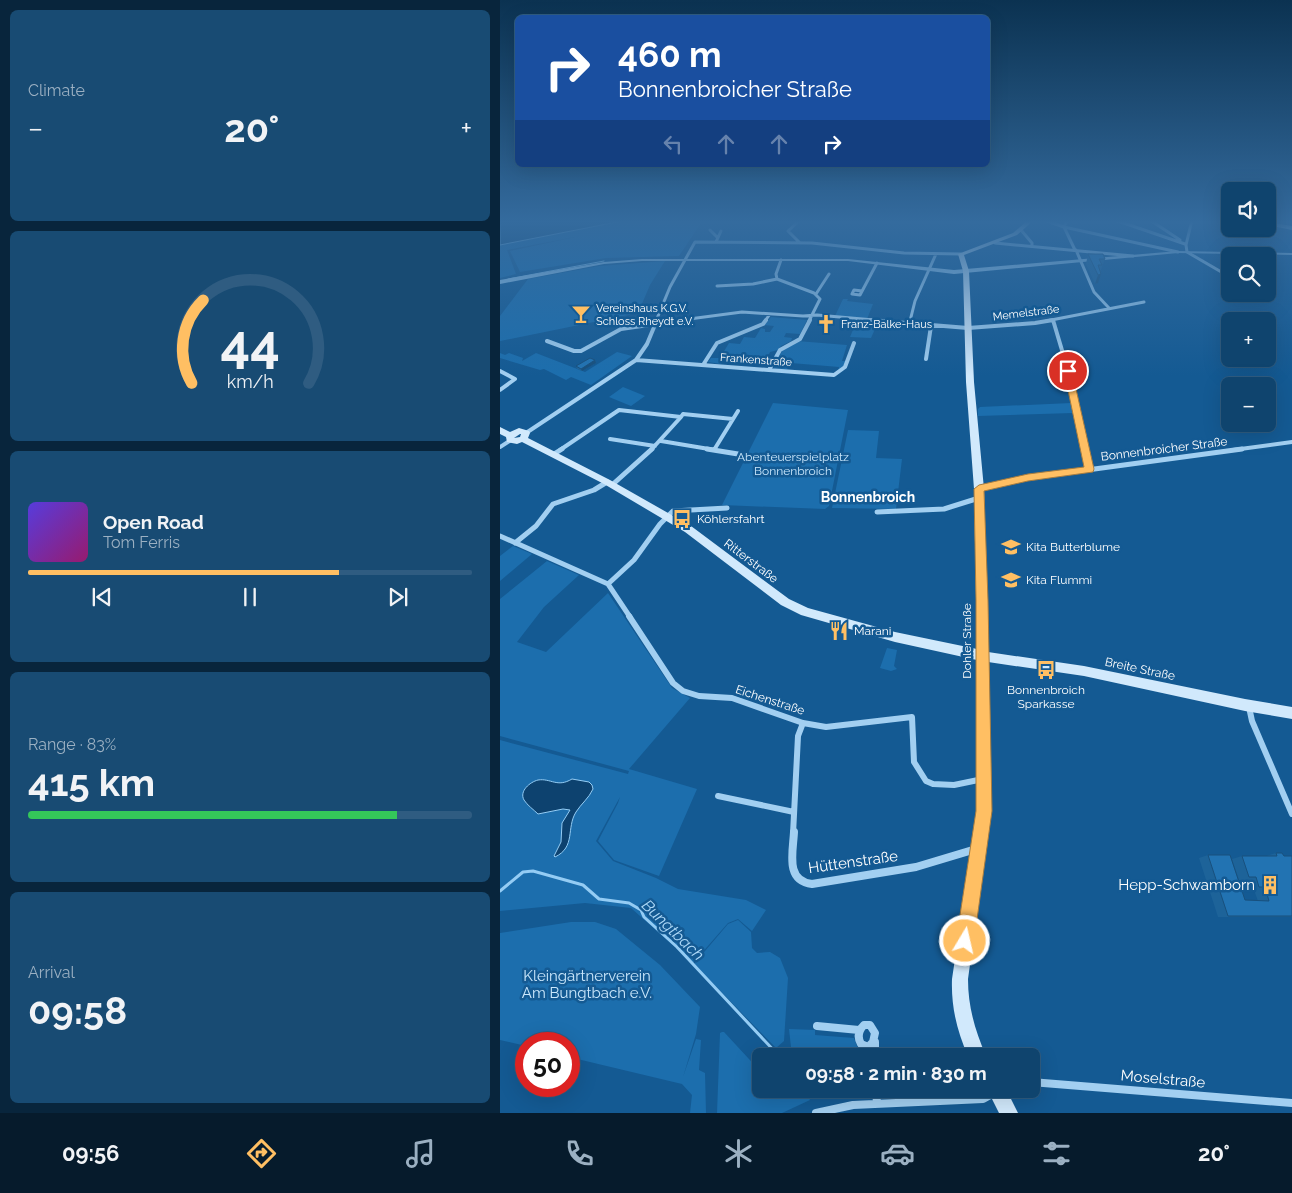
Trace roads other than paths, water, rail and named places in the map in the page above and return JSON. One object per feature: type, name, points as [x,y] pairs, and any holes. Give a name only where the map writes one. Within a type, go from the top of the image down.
[{"type":"main road","name":"Dohler Straße","points":[[966,272],[970,382],[979,493],[984,811],[960,979],[959,1005],[965,1028],[974,1048]]},
{"type":"main road","name":"Ritterstraße","points":[[500,428],[518,435],[610,483],[667,516],[694,533],[785,602],[805,612],[895,637],[983,656]]},
{"type":"main road","name":"Breite Straße","points":[[983,656],[1084,671],[1249,706],[1292,713]]},
{"type":"main road","points":[[1002,1098],[1009,1113]]},
{"type":"street","points":[[500,282],[548,272]]},
{"type":"street","points":[[500,447],[636,360],[647,344],[670,287],[678,272]]},
{"type":"street","points":[[777,272],[777,279]]},
{"type":"street","points":[[862,291],[872,272]]},
{"type":"street","points":[[909,324],[915,301],[927,272]]},
{"type":"street","points":[[1084,272],[1094,292],[1109,308]]},
{"type":"street","points":[[816,294],[828,274]]},
{"type":"street","points":[[717,286],[753,284],[777,279],[816,294],[819,301],[800,339],[780,350],[769,370]]},
{"type":"street","name":"Memelstraße","points":[[547,340],[574,351],[581,351],[624,328],[742,312],[812,315],[968,328],[1053,320],[1144,302]]},
{"type":"street","points":[[703,365],[717,343],[763,324],[770,314]]},
{"type":"street","points":[[1053,320],[1064,357],[1089,469]]},
{"type":"street","points":[[926,359],[931,326]]},
{"type":"street","name":"Frankenstraße","points":[[636,360],[834,375],[840,374],[845,370],[854,343]]},
{"type":"street","points":[[500,371],[513,376],[515,379],[500,390]]},
{"type":"street","points":[[554,454],[619,410],[681,417]]},
{"type":"street","points":[[714,450],[738,411]]},
{"type":"street","points":[[515,543],[542,520],[546,510],[554,503],[610,483],[661,441],[683,414],[733,418]]},
{"type":"street","points":[[610,438],[655,446]]},
{"type":"street","points":[[661,441],[738,454]]},
{"type":"street","name":"Bonnenbroicher Straße","points":[[877,512],[944,509],[979,493],[1028,478],[1291,443]]},
{"type":"street","points":[[500,536],[608,584],[634,560],[667,516],[673,511],[681,509],[727,508]]},
{"type":"street","name":"Eichenstraße","points":[[608,584],[658,661],[678,688],[699,696],[732,698],[803,723],[826,727],[912,717],[914,762],[926,781],[933,784],[954,785],[984,779]]},
{"type":"street","points":[[1249,706],[1252,721],[1292,814]]},
{"type":"street","name":"Hüttenstraße","points":[[803,723],[798,736],[792,865],[794,875],[802,883],[812,884],[916,867],[979,848]]},
{"type":"street","points":[[718,796],[794,812]]},
{"type":"street","points":[[875,1040],[871,1045],[863,1046],[858,1038],[859,1030],[864,1025],[870,1025],[874,1029],[875,1040],[875,1048]]},
{"type":"street","points":[[817,1026],[859,1030]]},
{"type":"street","name":"Moselstraße","points":[[1040,1083],[1292,1103]]},
{"type":"street","points":[[877,1098],[877,1104]]},
{"type":"street","points":[[818,1112],[852,1105],[983,1100],[986,1098]]},
{"type":"waterway","points":[[508,279],[546,272]]},
{"type":"waterway","name":"Bungtbach","points":[[500,891],[523,872],[533,871],[583,885],[599,899],[629,903],[641,910],[644,917],[677,947],[772,1048]]},
{"type":"place","name":"Vereinshaus K.G.V. Schloss Rheydt e.V.","points":[[581,314]]},
{"type":"place","name":"Franz-Balke-Haus","points":[[826,324]]},
{"type":"place","name":"Köhlersfahrt","points":[[682,519]]},
{"type":"place","name":"Kita Butterblume","points":[[1011,547]]},
{"type":"place","name":"Kita Flummi","points":[[1011,580]]},
{"type":"place","name":"Marani","points":[[839,631]]},
{"type":"place","name":"Bonnenbroich Sparkasse","points":[[1046,670]]},
{"type":"place","name":"Hepp-Schwamborn","points":[[1270,885]]},
{"type":"district","name":"Bonnenbroich","points":[[868,497]]},
{"type":"park label","name":"Abenteuerspielplatz Bonnenbroich","points":[[793,464]]},
{"type":"park label","name":"Kleingärtnerverein Am Bungtbach e.V.","points":[[587,984]]}]
